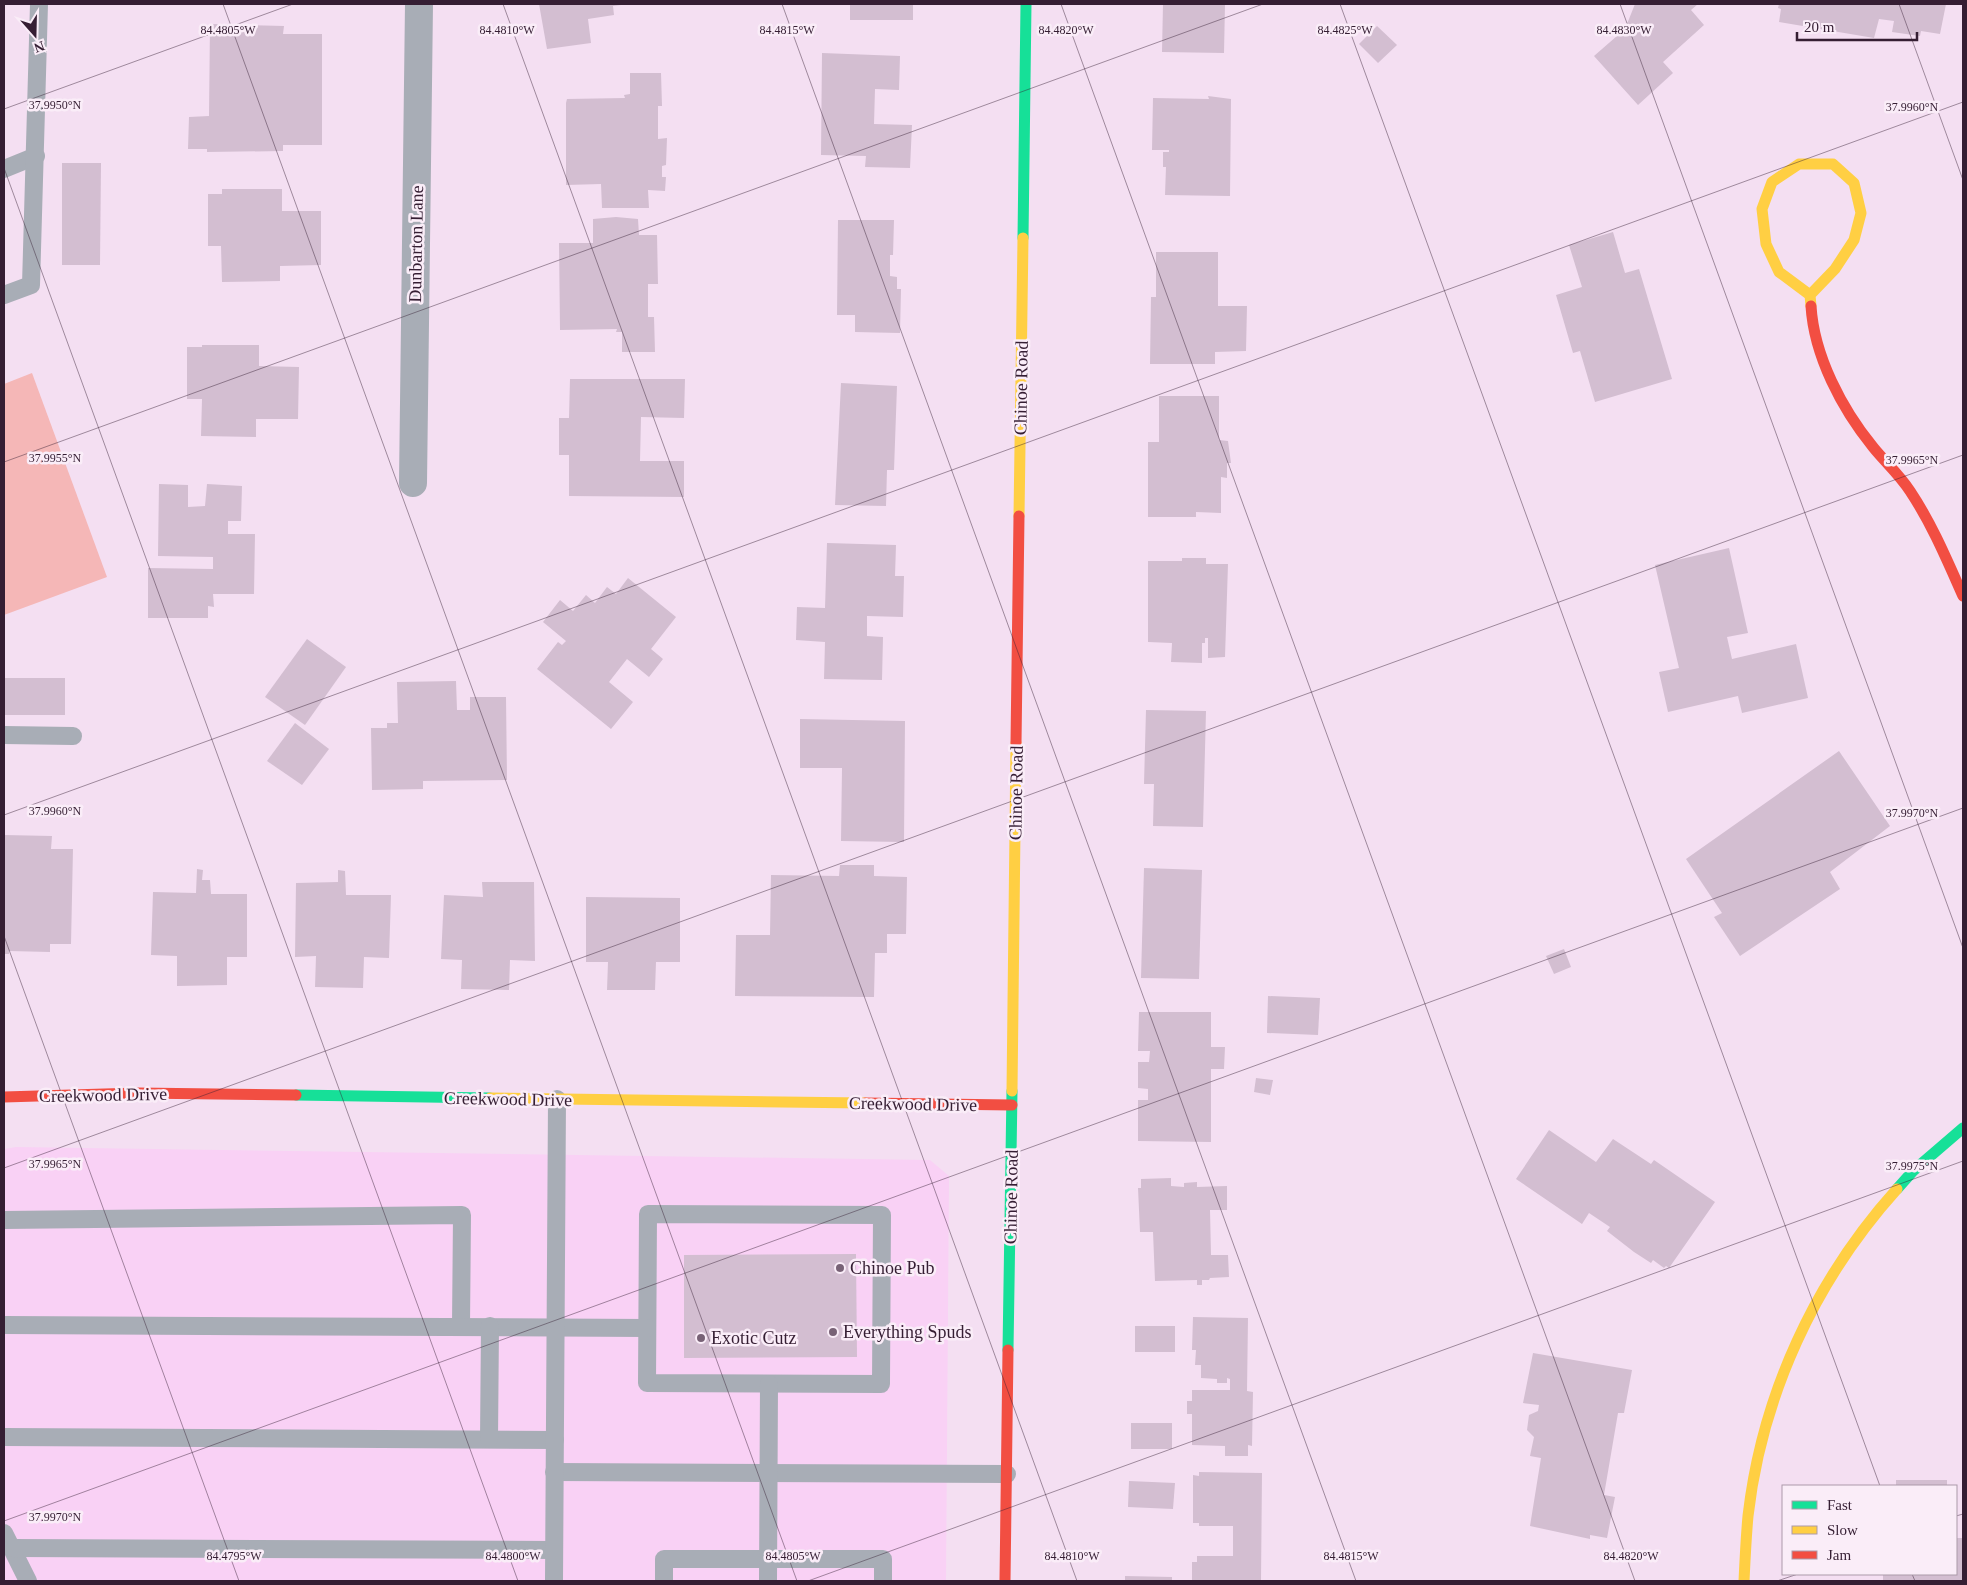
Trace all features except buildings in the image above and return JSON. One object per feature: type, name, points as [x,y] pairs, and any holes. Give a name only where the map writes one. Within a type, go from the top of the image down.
[{"type":"street","name":"Dunbarton Lane","points":[[413,483],[419,4]]},
{"type":"street","name":"Chinoe Road","points":[[1005,1581],[1026,4]]},
{"type":"street","points":[[1810,295],[1779,272],[1766,244],[1762,209],[1772,182],[1799,164],[1833,164],[1854,183],[1860,213],[1854,240],[1835,269],[1810,295],[1813,331],[1822,359],[1870,444],[1898,475],[1922,511],[1944,550],[1963,596]]},
{"type":"street","name":"Creekwood Drive","points":[[4,1097],[138,1093],[1012,1105]]},
{"type":"street","points":[[1744,1581],[1745,1542],[1754,1476],[1771,1405],[1798,1333],[1834,1266],[1888,1197],[1936,1149],[1963,1128]]},
{"type":"lane","points":[[4,295],[31,285],[39,4]]},
{"type":"lane","points":[[4,169],[36,156]]},
{"type":"lane","points":[[4,735],[73,736]]},
{"type":"lane","points":[[554,1581],[557,1099]]},
{"type":"lane","points":[[648,1214],[882,1214],[881,1384],[769,1384],[647,1384],[648,1214]]},
{"type":"lane","points":[[4,1220],[462,1215],[461,1326]]},
{"type":"lane","points":[[4,1325],[648,1328]]},
{"type":"lane","points":[[489,1439],[490,1326]]},
{"type":"lane","points":[[768,1581],[769,1384]]},
{"type":"lane","points":[[4,1437],[555,1440]]},
{"type":"lane","points":[[554,1472],[1007,1474]]},
{"type":"lane","points":[[28,1581],[8,1540],[554,1550]]},
{"type":"lane","points":[[664,1581],[664,1559],[883,1559],[883,1581]]},
{"type":"shaded area","points":[[32,373],[107,577],[4,615],[4,384]]},
{"type":"shaded area","points":[[16,1147],[930,1160],[949,1176],[946,1581],[4,1581],[4,1149]]},
{"type":"traffic: fast","points":[[1023,238],[1026,4]]},
{"type":"traffic: fast","points":[[1008,1350],[1012,1091]]},
{"type":"traffic: fast","points":[[296,1095],[490,1098]]},
{"type":"traffic: fast","points":[[1897,1189],[1913,1171],[1963,1128]]},
{"type":"traffic: slow","points":[[1810,295],[1779,272],[1766,244],[1762,209],[1772,182],[1799,164],[1833,164],[1854,183],[1861,213],[1854,240],[1835,269],[1810,295],[1811,306]]},
{"type":"traffic: slow","points":[[1019,516],[1023,238]]},
{"type":"traffic: slow","points":[[1012,1091],[1016,743]]},
{"type":"traffic: slow","points":[[490,1098],[865,1103]]},
{"type":"traffic: slow","points":[[1744,1581],[1748,1516],[1755,1471],[1780,1383],[1797,1341],[1841,1261],[1897,1189]]},
{"type":"traffic: jam","points":[[1811,306],[1813,325],[1824,363],[1841,399],[1862,432],[1910,491],[1939,542],[1963,596]]},
{"type":"traffic: jam","points":[[1016,743],[1019,516]]},
{"type":"traffic: jam","points":[[4,1097],[138,1093],[296,1095]]},
{"type":"traffic: jam","points":[[865,1103],[1012,1105]]},
{"type":"traffic: jam","points":[[1005,1581],[1008,1350]]},
{"type":"place","name":"Chinoe Pub","points":[[840,1268]]},
{"type":"place","name":"Everything Spuds","points":[[833,1332]]},
{"type":"place","name":"Exotic Cutz","points":[[701,1338]]}]
